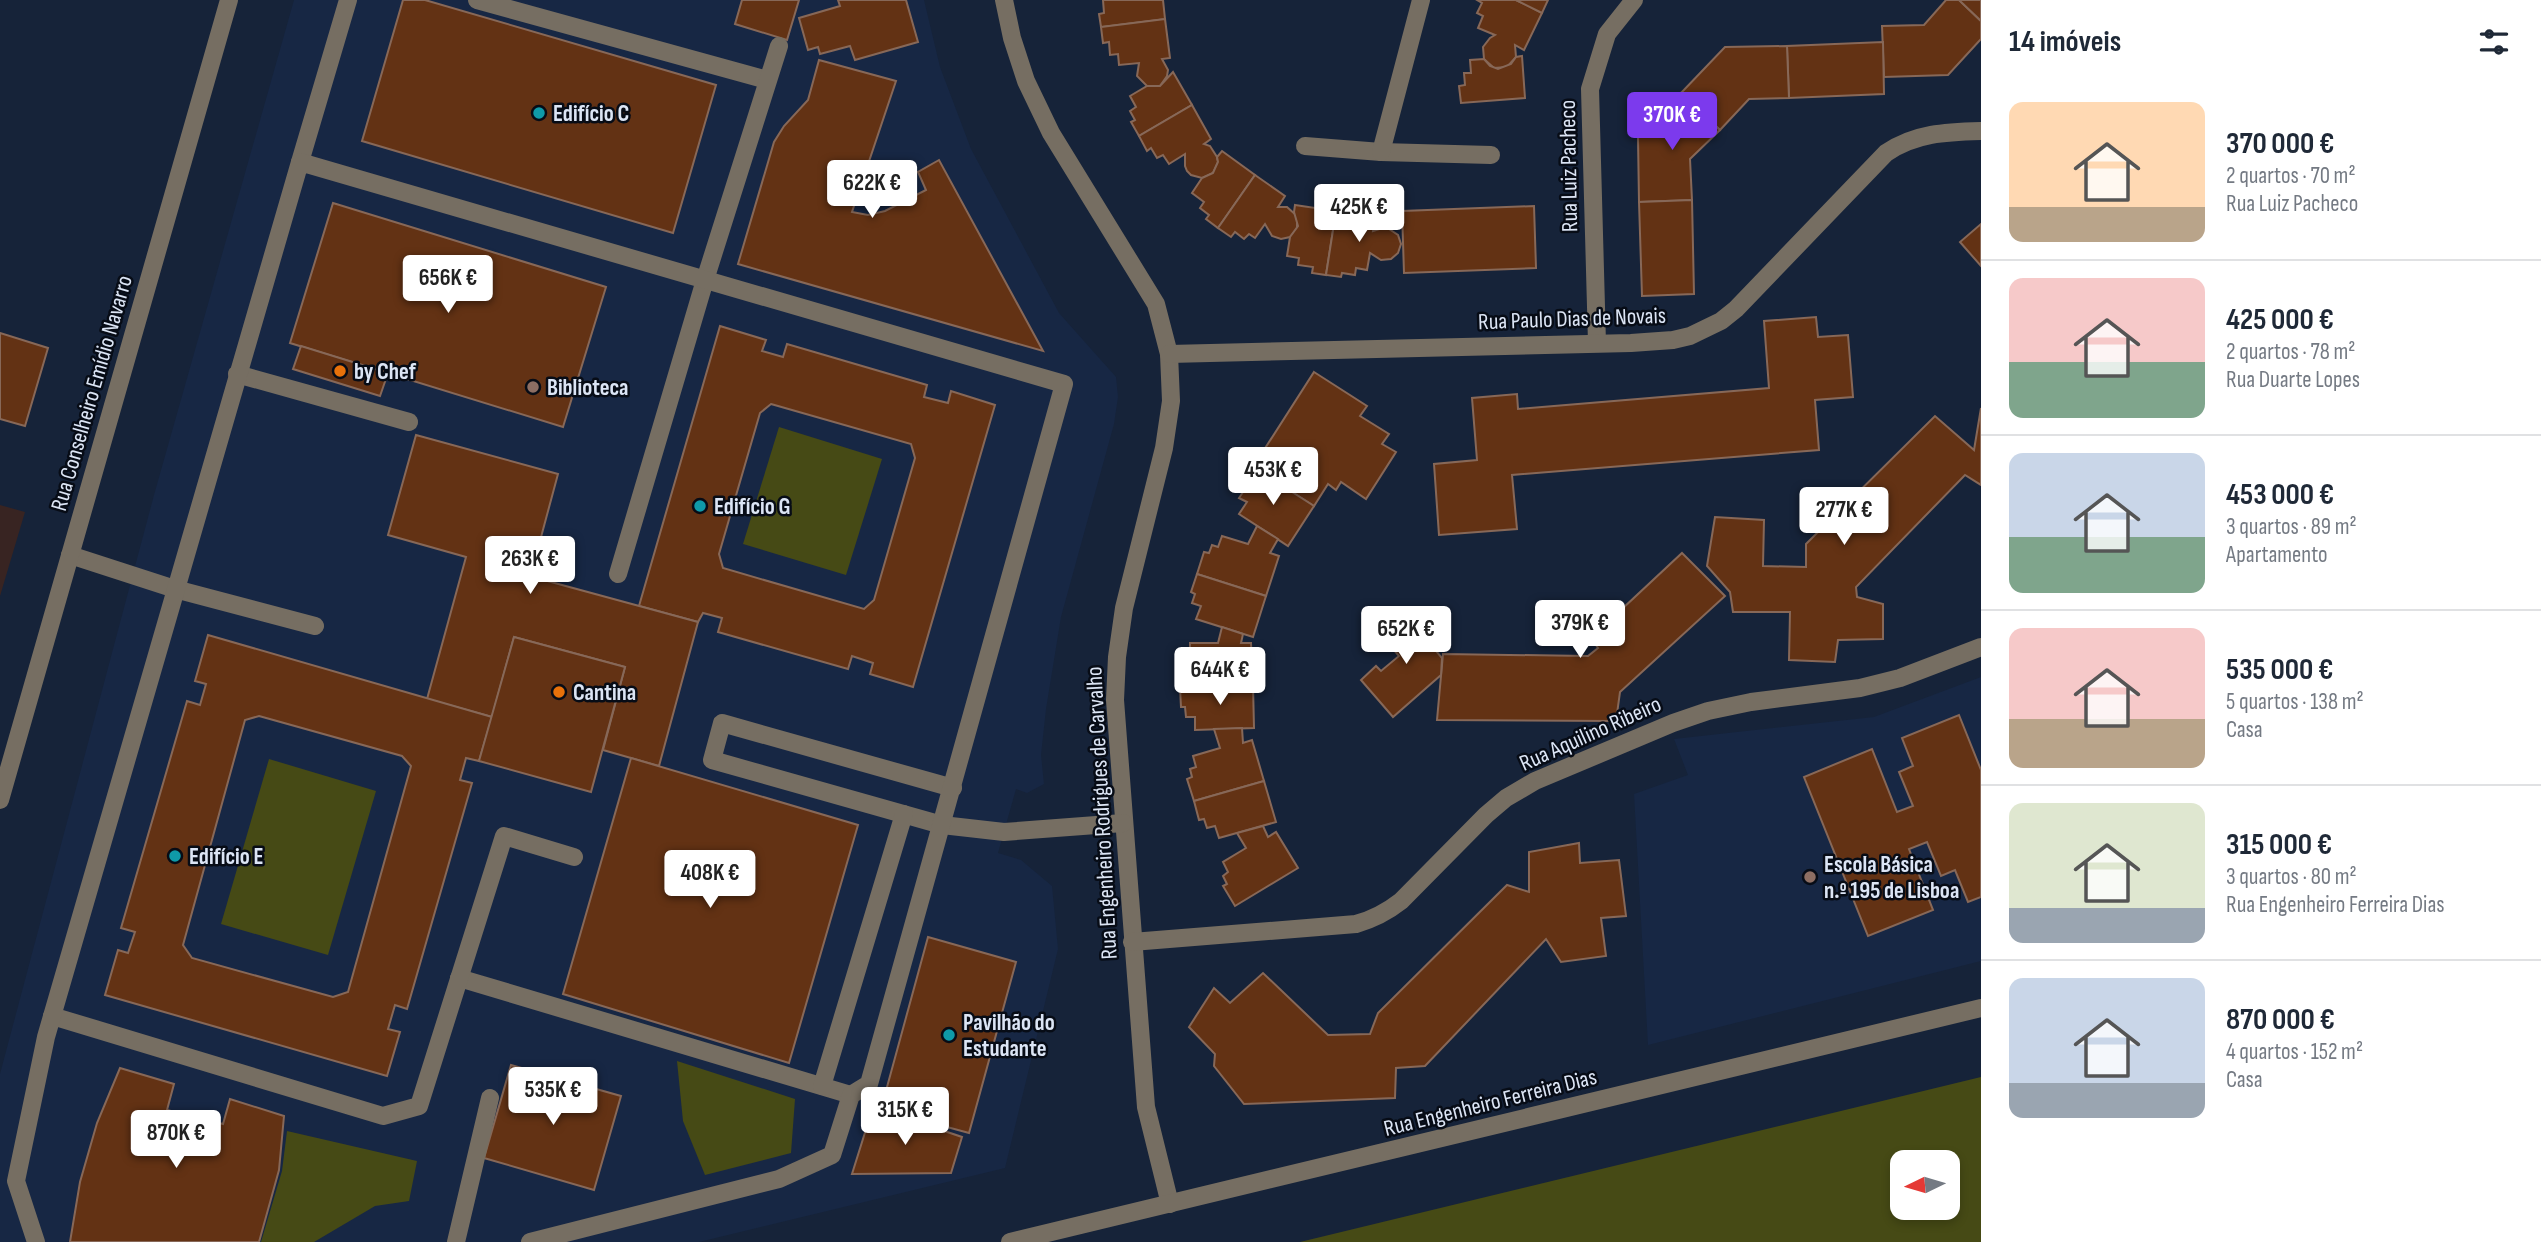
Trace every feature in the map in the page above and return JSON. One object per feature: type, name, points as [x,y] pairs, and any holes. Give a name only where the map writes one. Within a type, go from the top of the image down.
[{"type":"street","name":"Rua Conselheiro Emídio Navarro","points":[[0,800],[229,0]]},
{"type":"street","points":[[36,1242],[16,1181],[52,1016],[348,0]]},
{"type":"street","points":[[477,0],[767,80]]},
{"type":"street","name":"Rua Engenheiro Rodrigues de Carvalho","points":[[1004,0],[1012,38],[1026,81],[1051,133],[1156,304],[1169,354],[1171,401],[1164,448],[1124,607],[1117,657],[1115,700],[1146,1107],[1170,1204]]},
{"type":"street","points":[[1381,152],[1420,0]]},
{"type":"street","name":"Rua Luiz Pacheco","points":[[1597,344],[1590,89],[1606,34],[1634,0]]},
{"type":"street","points":[[618,574],[705,280],[779,46]]},
{"type":"street","name":"Rua Paulo Dias de Novais","points":[[1169,354],[1673,340],[1706,330],[1736,309],[1886,153],[1900,144],[1924,135],[1981,131]]},
{"type":"street","points":[[1305,146],[1381,152],[1491,155]]},
{"type":"street","points":[[300,162],[1064,384],[869,1084],[851,1095],[832,1155],[779,1179],[530,1242]]},
{"type":"street","points":[[237,374],[409,422]]},
{"type":"street","points":[[70,555],[175,589],[315,626]]},
{"type":"street","name":"Rua Aquilino Ribeiro","points":[[1132,943],[1356,924],[1369,920],[1401,901],[1486,816],[1506,798],[1535,780],[1708,711],[1751,702],[1860,688],[1900,678],[1981,647]]},
{"type":"street","points":[[953,788],[722,723],[712,760],[942,825],[1004,832],[1123,823]]},
{"type":"street","points":[[822,1086],[904,814]]},
{"type":"street","points":[[52,1016],[383,1115],[419,1106],[503,836],[574,857]]},
{"type":"street","points":[[459,978],[851,1095]]},
{"type":"street","name":"Rua Engenheiro Ferreira Dias","points":[[1010,1242],[1981,1008]]},
{"type":"street","points":[[456,1242],[489,1098]]},
{"type":"shaded area","points":[[294,0],[924,0],[940,67],[971,149],[1059,313],[1116,377],[1118,397],[1114,424],[1061,617],[1041,755],[1044,784],[1027,793],[1016,789],[998,853],[1021,860],[1052,886],[1058,949],[1005,1168],[699,1242],[0,1242],[0,1074],[154,495]]},
{"type":"shaded area","points":[[0,505],[25,512],[0,596]]},
{"type":"shaded area","name":"Escola Básica n.º 195 de Lisboa","points":[[1981,677],[1981,961],[1648,1045],[1634,794],[1688,775],[1674,739],[1874,717]]},
{"type":"green space","points":[[779,427],[882,459],[846,575],[743,544]]},
{"type":"green space","points":[[269,759],[376,791],[328,955],[221,924]]},
{"type":"green space","points":[[677,1061],[795,1099],[791,1153],[705,1175],[683,1121]]},
{"type":"green space","points":[[1981,1077],[1981,1242],[1300,1242]]},
{"type":"green space","points":[[287,1131],[417,1161],[409,1201],[375,1206],[314,1242],[261,1242],[282,1171]]},
{"type":"building","name":"Edifício C","points":[[403,0],[425,0],[716,85],[673,233],[362,141]]},
{"type":"building","points":[[742,0],[799,0],[787,40],[735,24]]},
{"type":"building","points":[[838,0],[906,0],[918,42],[855,60],[850,46],[820,54],[818,47],[808,50],[799,18],[840,6]]},
{"type":"building","points":[[1103,0],[1163,0],[1165,19],[1101,27],[1099,14],[1104,13]]},
{"type":"building","points":[[1477,0],[1516,0],[1542,13],[1524,50],[1515,45],[1516,57],[1507,67],[1494,68],[1484,59],[1483,47],[1495,35],[1478,28],[1483,16],[1477,13],[1482,3]]},
{"type":"building","points":[[1516,0],[1548,0],[1542,13]]},
{"type":"building","points":[[1946,0],[1959,0],[1981,21],[1981,39],[1948,75],[1884,77],[1882,26],[1924,25]]},
{"type":"building","points":[[1959,0],[1981,0],[1981,21]]},
{"type":"building","points":[[1165,19],[1170,58],[1162,59],[1168,70],[1167,76],[1160,86],[1147,86],[1137,76],[1139,63],[1119,65],[1118,54],[1110,55],[1109,42],[1103,43],[1101,27]]},
{"type":"building","points":[[1883,42],[1884,94],[1789,98],[1787,46]]},
{"type":"building","points":[[1787,46],[1789,98],[1749,99],[1720,130],[1681,93],[1725,47]]},
{"type":"building","points":[[1522,56],[1525,98],[1461,103],[1459,86],[1465,85],[1464,73],[1471,73],[1470,60],[1484,59],[1490,66],[1498,69]]},
{"type":"building","points":[[819,60],[896,81],[852,212],[868,215],[885,211],[926,190],[918,172],[939,160],[1043,351],[738,264],[774,142],[784,126],[808,100]]},
{"type":"building","points":[[1173,72],[1192,105],[1139,136],[1131,122],[1135,120],[1130,111],[1136,107],[1130,96],[1147,86],[1160,86]]},
{"type":"building","points":[[1681,93],[1720,130],[1690,159],[1692,200],[1639,202],[1638,138]]},
{"type":"building","points":[[1192,105],[1211,139],[1204,144],[1210,146],[1218,162],[1213,173],[1202,178],[1187,171],[1185,154],[1169,164],[1163,155],[1157,158],[1151,148],[1147,151],[1139,136]]},
{"type":"building","points":[[1222,151],[1255,175],[1218,228],[1206,219],[1209,215],[1200,208],[1204,202],[1192,193],[1202,178],[1213,173],[1218,162],[1217,157]]},
{"type":"building","points":[[1255,175],[1285,196],[1278,207],[1287,207],[1297,216],[1297,230],[1290,237],[1281,239],[1272,236],[1265,224],[1255,238],[1249,234],[1244,239],[1235,232],[1231,237],[1218,228]]},
{"type":"building","points":[[1692,200],[1694,294],[1642,296],[1639,202]]},
{"type":"building","points":[[333,203],[606,287],[563,427],[290,343]]},
{"type":"building","points":[[1295,205],[1336,211],[1326,275],[1312,273],[1313,267],[1298,265],[1299,258],[1287,256],[1290,237],[1298,226]]},
{"type":"building","points":[[1534,206],[1536,268],[1404,273],[1402,211]]},
{"type":"building","points":[[1336,211],[1375,217],[1373,231],[1386,227],[1398,235],[1401,244],[1398,253],[1391,259],[1381,260],[1370,253],[1367,270],[1356,268],[1355,275],[1326,275]]},
{"type":"building","points":[[1981,224],[1981,266],[1960,242]]},
{"type":"building","points":[[1816,317],[1818,337],[1848,335],[1853,397],[1815,400],[1819,450],[1512,475],[1517,529],[1439,535],[1434,464],[1477,460],[1472,398],[1517,394],[1518,409],[1769,388],[1764,321]]},
{"type":"building","name":"Edifício G","points":[[720,326],[766,340],[762,351],[783,357],[787,344],[927,385],[924,397],[948,403],[951,391],[995,405],[913,687],[870,674],[873,663],[852,656],[848,669],[718,632],[722,618],[703,613],[698,622],[639,606]],"holes":[[[771,404],[911,444],[915,458],[874,600],[864,609],[723,568],[719,554],[760,413]]]},
{"type":"building","points":[[0,333],[48,348],[25,426],[0,419]]},
{"type":"building","name":"by Chef","points":[[301,346],[388,373],[380,396],[293,369]]},
{"type":"building","points":[[1314,372],[1367,406],[1360,416],[1389,434],[1382,444],[1396,452],[1366,499],[1341,482],[1336,490],[1328,484],[1314,506],[1253,467]]},
{"type":"building","points":[[1981,408],[1981,485],[1965,475],[1856,587],[1857,597],[1883,604],[1883,639],[1838,640],[1835,662],[1789,660],[1790,612],[1733,612],[1730,592],[1707,566],[1715,517],[1764,520],[1763,566],[1806,567],[1806,544],[1935,416],[1974,450]]},
{"type":"building","points":[[416,435],[558,474],[537,552],[525,549],[518,573],[698,622],[659,766],[603,750],[625,667],[514,637],[492,717],[427,699],[466,557],[388,535]]},
{"type":"building","points":[[1253,467],[1314,506],[1288,546],[1239,514],[1247,502],[1239,498],[1245,489],[1240,486]]},
{"type":"building","points":[[1257,526],[1278,539],[1270,553],[1279,556],[1266,596],[1197,574],[1204,552],[1209,553],[1212,545],[1218,547],[1222,536],[1248,544]]},
{"type":"building","points":[[1682,553],[1725,596],[1620,692],[1616,721],[1437,720],[1443,654],[1588,656],[1598,648],[1591,638]]},
{"type":"building","points":[[1197,574],[1266,596],[1253,637],[1196,619],[1201,606],[1192,603],[1195,594],[1191,592]]},
{"type":"building","points":[[1413,610],[1427,626],[1424,630],[1435,642],[1431,645],[1442,658],[1441,675],[1393,717],[1361,680],[1376,666],[1381,671],[1399,656],[1383,637]]},
{"type":"building","points":[[1222,627],[1243,634],[1241,643],[1251,643],[1253,685],[1180,688],[1179,665],[1184,664],[1184,655],[1190,655],[1190,643],[1218,643]]},
{"type":"building","name":"Edifício E","points":[[208,635],[492,717],[479,761],[466,758],[460,780],[472,783],[407,1009],[395,1005],[388,1029],[400,1032],[387,1076],[105,995],[118,950],[128,953],[135,932],[121,928],[187,701],[200,705],[206,684],[195,681]],"holes":[[[259,716],[402,756],[411,766],[348,992],[333,997],[192,958],[183,945],[245,720]]]},
{"type":"building","name":"Cantina","points":[[514,637],[625,667],[591,792],[479,761]]},
{"type":"building","points":[[1253,685],[1254,728],[1195,730],[1195,717],[1186,717],[1185,707],[1181,707],[1180,688]]},
{"type":"building","points":[[1959,715],[1981,770],[1981,897],[1968,902],[1955,870],[1941,876],[1927,842],[1909,849],[1933,910],[1868,936],[1804,777],[1872,749],[1897,812],[1913,806],[1899,772],[1913,766],[1902,738]]},
{"type":"building","points":[[1242,728],[1243,743],[1252,740],[1264,781],[1194,801],[1187,779],[1192,777],[1190,769],[1196,767],[1193,756],[1220,748],[1214,729]]},
{"type":"building","points":[[631,758],[858,825],[789,1063],[563,994]]},
{"type":"building","points":[[1264,781],[1276,822],[1219,838],[1215,826],[1207,828],[1204,819],[1199,820],[1194,801]]},
{"type":"building","points":[[1263,826],[1268,837],[1276,832],[1298,868],[1235,906],[1223,886],[1227,884],[1223,876],[1228,872],[1223,862],[1246,848],[1237,833]]},
{"type":"building","points":[[1579,843],[1580,863],[1619,860],[1626,916],[1601,918],[1606,956],[1561,962],[1546,939],[1425,1066],[1396,1068],[1395,1098],[1244,1104],[1214,1066],[1215,1054],[1189,1027],[1214,988],[1230,1003],[1263,973],[1328,1035],[1370,1034],[1378,1013],[1507,885],[1529,892],[1529,852]]},
{"type":"building","name":"Pavilhão do Estudante","points":[[928,937],[1016,962],[969,1133],[881,1109]]},
{"type":"building","points":[[511,1065],[621,1096],[594,1190],[484,1158]]},
{"type":"building","points":[[120,1068],[174,1084],[167,1110],[223,1124],[230,1099],[284,1116],[279,1170],[259,1242],[70,1242],[80,1182],[97,1123]]},
{"type":"building","points":[[873,1107],[962,1137],[951,1173],[852,1174]]},
{"type":"place","name":"Edifício C","points":[[539,113]]},
{"type":"place","name":"by Chef","points":[[340,371]]},
{"type":"place","name":"Biblioteca","points":[[533,387]]},
{"type":"place","name":"Edifício G","points":[[700,506]]},
{"type":"place","name":"Cantina","points":[[559,692]]},
{"type":"place","name":"Edifício E","points":[[175,856]]},
{"type":"place","name":"Escola Básica n.º 195 de Lisboa","points":[[1810,877]]},
{"type":"place","name":"Pavilhão do Estudante","points":[[949,1035]]}]
